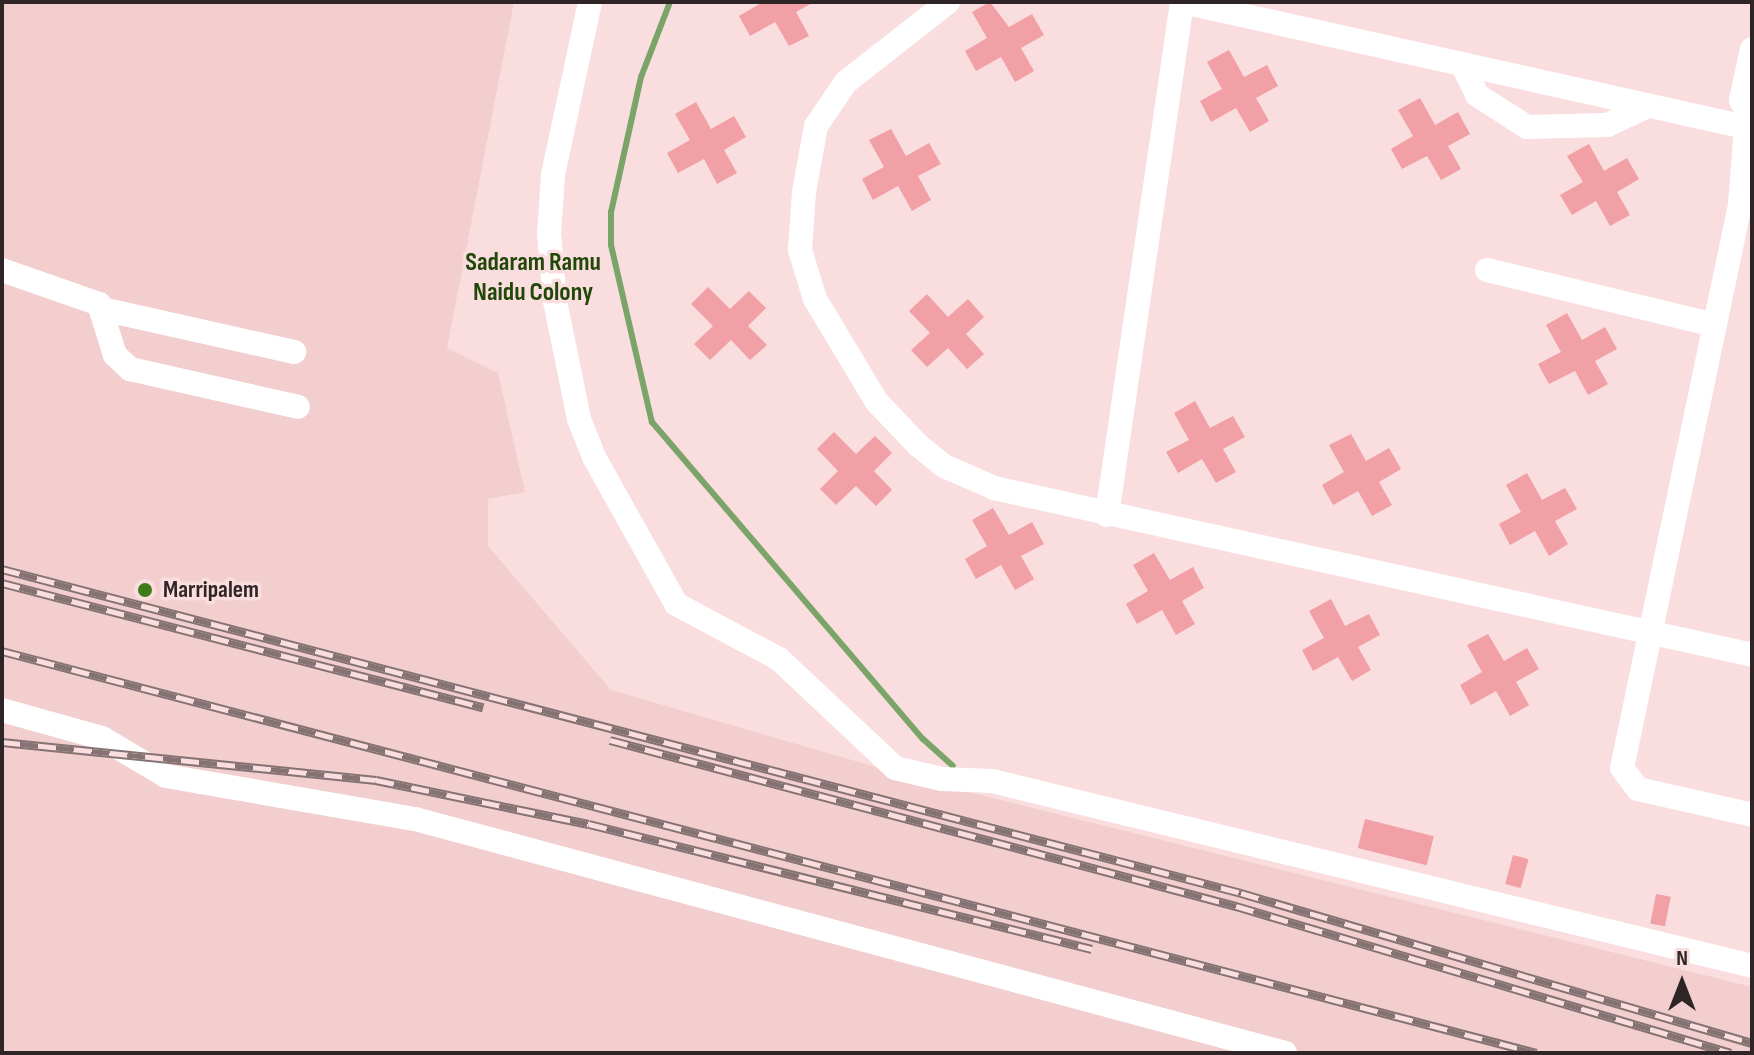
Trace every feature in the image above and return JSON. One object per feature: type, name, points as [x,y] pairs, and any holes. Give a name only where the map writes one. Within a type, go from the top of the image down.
[{"type":"street","points":[[590,2],[553,175],[549,233],[555,301],[579,419],[594,457],[676,604],[779,659],[895,768],[921,776],[992,781],[1752,966]]},
{"type":"street","points":[[948,2],[846,82],[816,126],[807,150],[803,273],[877,402],[936,459],[994,488],[1752,655]]},
{"type":"street","points":[[1107,515],[1183,2],[1648,106],[1748,115]]},
{"type":"street","points":[[1752,49],[1741,100],[1748,115],[1740,205],[1647,630],[1623,777],[1638,789],[1752,815]]},
{"type":"street","points":[[1462,64],[1477,95],[1527,127],[1607,125],[1648,106]]},
{"type":"street","points":[[2,270],[102,309],[294,352]]},
{"type":"street","points":[[1487,270],[1714,325]]},
{"type":"street","points":[[102,309],[121,365],[298,407]]},
{"type":"street","points":[[2,710],[102,738],[166,776],[415,819],[1285,1053]]},
{"type":"street","points":[[2,727],[102,738]]},
{"type":"shaded area","points":[[2,2],[514,2],[447,348],[498,373],[525,492],[488,499],[488,546],[611,690],[917,779],[1752,987],[1752,1053],[2,1053]]},
{"type":"building","points":[[763,2],[814,2],[796,12],[809,36],[789,46],[775,22],[750,36],[739,16]]},
{"type":"building","points":[[990,2],[1009,27],[1032,14],[1044,35],[1021,48],[1034,71],[1015,82],[1001,57],[976,71],[965,51],[987,38],[972,12]]},
{"type":"building","points":[[1229,50],[1244,77],[1267,65],[1278,86],[1256,98],[1269,121],[1250,132],[1236,108],[1211,122],[1200,101],[1222,89],[1207,62]]},
{"type":"building","points":[[1420,98],[1435,125],[1458,112],[1470,134],[1448,146],[1461,169],[1441,180],[1427,156],[1402,169],[1391,149],[1413,136],[1398,110]]},
{"type":"building","points":[[696,102],[711,129],[734,116],[746,137],[724,150],[737,173],[717,184],[704,159],[678,173],[667,153],[690,140],[675,114]]},
{"type":"building","points":[[891,129],[906,156],[929,143],[941,164],[918,176],[931,200],[912,211],[898,186],[873,200],[862,179],[884,167],[869,140]]},
{"type":"building","points":[[1589,144],[1604,171],[1627,158],[1639,179],[1617,192],[1630,215],[1610,226],[1596,201],[1572,215],[1560,195],[1583,182],[1567,156]]},
{"type":"building","points":[[708,287],[730,309],[749,291],[766,308],[748,326],[767,345],[750,360],[731,340],[710,360],[694,344],[713,326],[691,304]]},
{"type":"building","points":[[927,294],[948,317],[968,299],[984,317],[966,334],[984,354],[967,369],[948,348],[927,367],[911,350],[930,333],[909,311]]},
{"type":"building","points":[[1567,313],[1582,340],[1605,327],[1617,349],[1595,361],[1608,384],[1588,395],[1575,371],[1549,384],[1538,364],[1561,352],[1546,325]]},
{"type":"building","points":[[1195,401],[1210,428],[1233,416],[1245,437],[1223,449],[1236,472],[1216,483],[1202,459],[1178,473],[1166,452],[1189,440],[1174,413]]},
{"type":"building","points":[[834,432],[856,454],[875,436],[892,453],[874,471],[892,490],[876,506],[856,486],[836,505],[820,489],[838,471],[817,449]]},
{"type":"building","points":[[1351,434],[1366,461],[1389,448],[1401,469],[1379,482],[1392,505],[1372,516],[1358,491],[1333,505],[1322,485],[1344,472],[1329,445]]},
{"type":"building","points":[[1527,473],[1542,500],[1565,488],[1577,509],[1555,521],[1568,544],[1549,556],[1535,531],[1510,545],[1499,524],[1521,512],[1506,485]]},
{"type":"building","points":[[993,508],[1009,535],[1032,522],[1044,544],[1021,556],[1034,579],[1015,590],[1001,565],[976,579],[965,559],[987,546],[972,520]]},
{"type":"building","points":[[1154,553],[1170,580],[1193,567],[1204,588],[1182,601],[1195,624],[1176,635],[1162,610],[1137,624],[1126,604],[1148,591],[1133,565]]},
{"type":"building","points":[[1331,599],[1345,626],[1369,614],[1380,635],[1358,647],[1371,670],[1352,681],[1338,657],[1313,671],[1302,650],[1324,638],[1309,611]]},
{"type":"building","points":[[1488,634],[1504,661],[1527,648],[1539,669],[1516,682],[1529,705],[1510,716],[1496,691],[1471,705],[1460,685],[1482,672],[1467,645]]},
{"type":"building","points":[[1365,819],[1434,836],[1427,865],[1358,848]]},
{"type":"building","points":[[1513,855],[1528,859],[1521,888],[1505,884]]},
{"type":"building","points":[[1656,894],[1671,897],[1665,926],[1650,923]]},
{"type":"waterway","points":[[670,2],[641,77],[611,212],[611,245],[652,422],[923,739],[953,766]]},
{"type":"railway","points":[[2,569],[1241,893],[1752,1043]]},
{"type":"railway","points":[[2,583],[483,707]]},
{"type":"railway","points":[[2,651],[1536,1053]]},
{"type":"railway","points":[[610,740],[1236,906],[1731,1053]]},
{"type":"railway","points":[[2,742],[376,780],[589,824],[1092,949]]},
{"type":"place","name":"Marripalem","points":[[145,590]]},
{"type":"district","name":"Sadaram Ramu Naidu Colony","points":[[533,278]]}]
